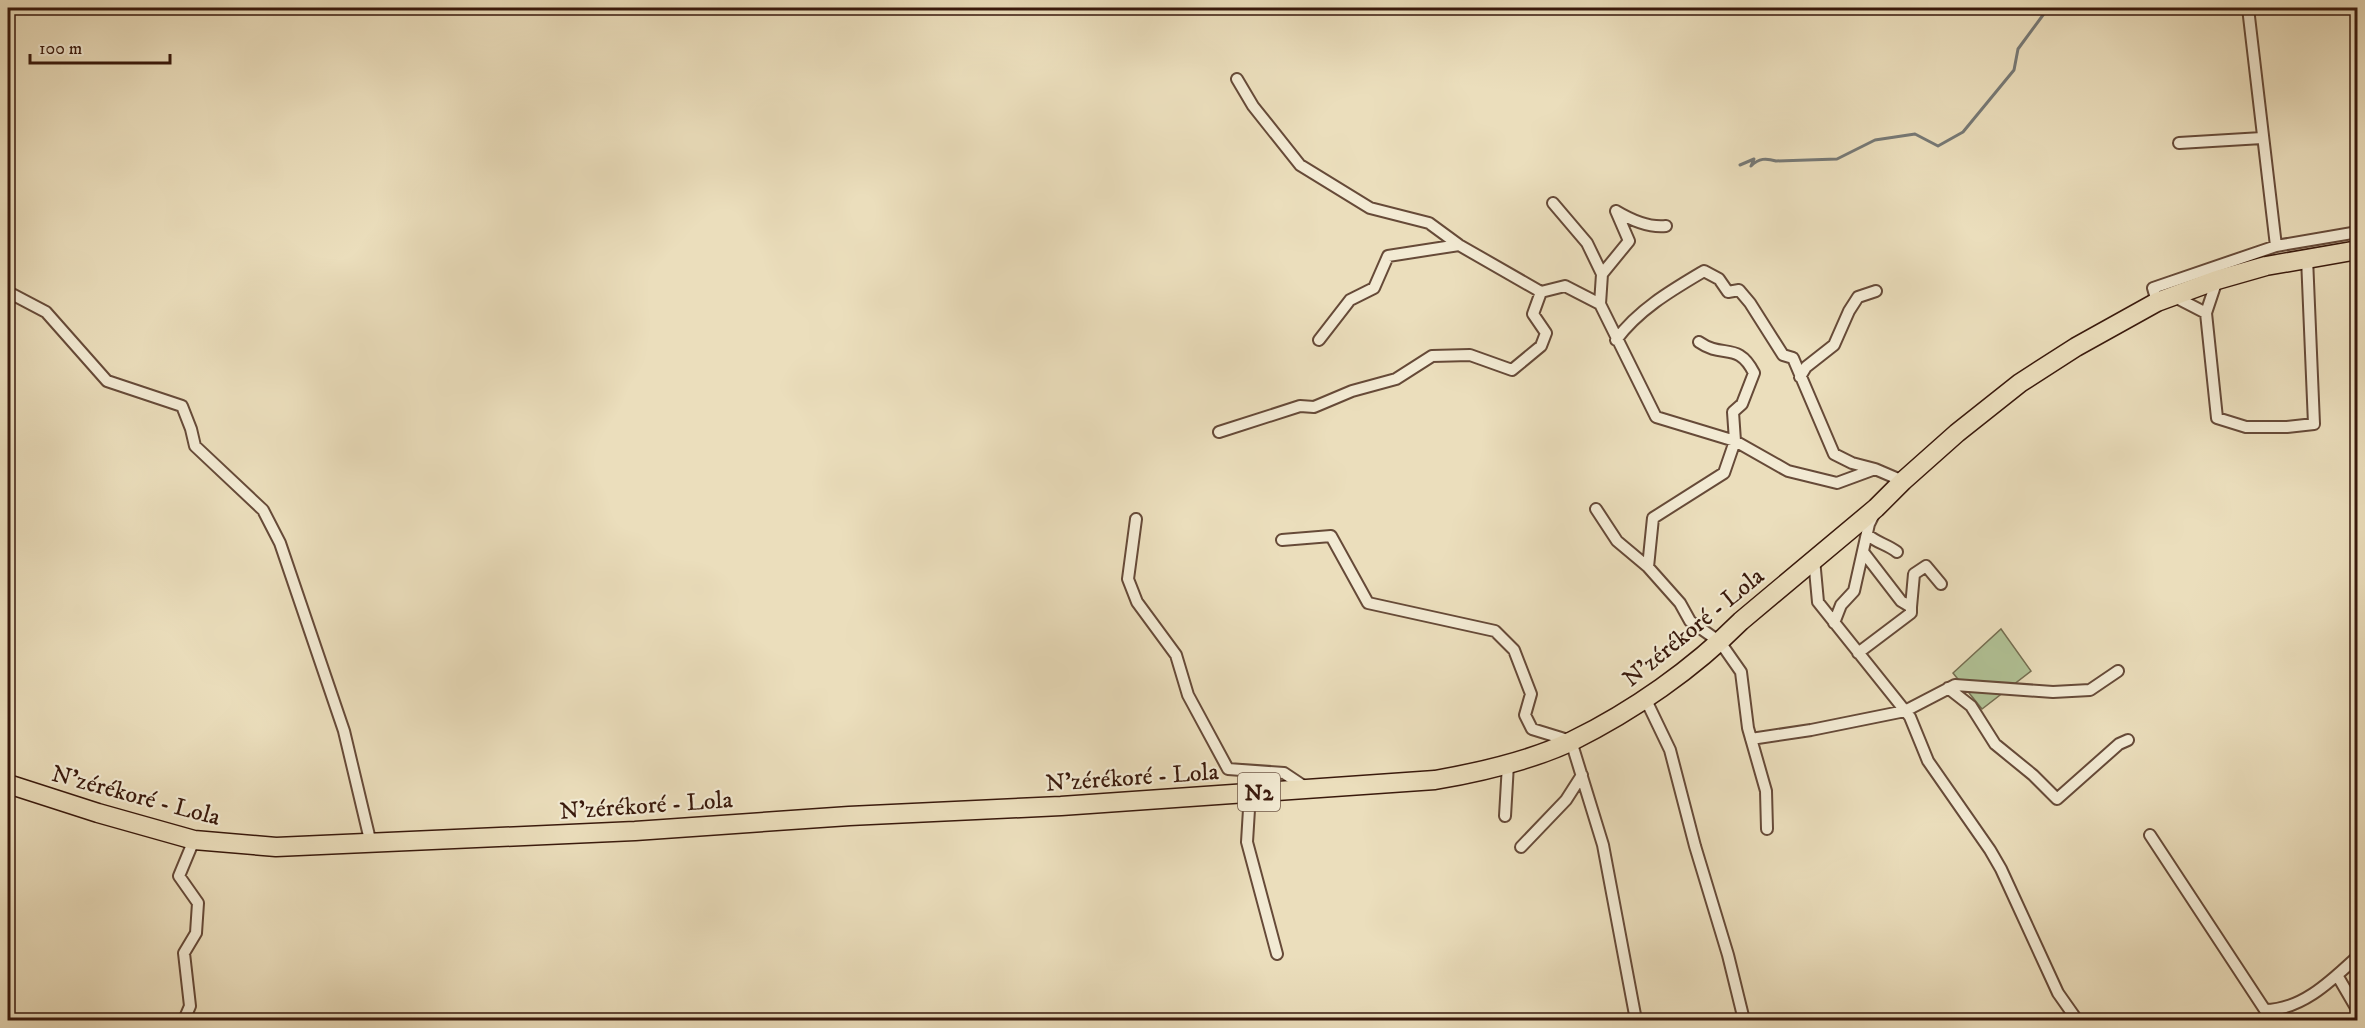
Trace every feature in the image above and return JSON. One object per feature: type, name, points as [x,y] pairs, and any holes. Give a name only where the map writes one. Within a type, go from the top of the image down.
[{"type":"highway","name":"N'zérékoré - Lola","points":[[8,784],[98,813],[194,840],[276,847],[635,831],[849,816],[1061,806],[1435,780],[1508,764],[1571,741],[1646,698],[1720,642],[1814,558],[1876,508],[1956,433],[2020,383],[2076,346],[2165,299],[2217,280],[2266,266],[2358,250]]},
{"type":"street","points":[[2248,8],[2276,246]]},
{"type":"street","points":[[1237,79],[1253,106],[1300,165],[1370,208],[1429,223],[1459,245],[1541,292],[1565,286],[1600,304]]},
{"type":"street","points":[[2179,143],[2262,138]]},
{"type":"street","points":[[1553,203],[1587,243],[1602,274],[1600,304],[1656,417],[1735,441],[1788,471],[1837,483],[1875,469]]},
{"type":"street","points":[[1602,274],[1629,241],[1616,211],[1634,221],[1657,227],[1666,226]]},
{"type":"street","points":[[2206,313],[2165,299],[2153,288],[2276,246],[2358,232]]},
{"type":"street","points":[[1319,339],[1350,300],[1374,288],[1388,256],[1459,245]]},
{"type":"street","points":[[2217,280],[2206,313],[2217,418],[2246,426],[2287,427],[2314,424],[2307,258]]},
{"type":"street","points":[[1616,340],[1646,308],[1704,270],[1719,279],[1728,292],[1739,290],[1750,303],[1783,355],[1792,358],[1834,454],[1852,463],[1875,469],[1903,481]]},
{"type":"street","points":[[1800,377],[1806,367],[1833,345],[1858,297],[1876,291]]},
{"type":"street","points":[[8,292],[46,312],[107,381],[182,406],[195,446],[262,510],[280,543],[344,731],[371,844]]},
{"type":"street","points":[[1219,432],[1300,406],[1314,407],[1352,391],[1396,379],[1432,356],[1470,355],[1512,370],[1541,346],[1545,333],[1533,314],[1541,292]]},
{"type":"street","points":[[1648,567],[1653,518],[1724,473],[1735,441],[1733,412],[1742,404],[1754,373],[1747,360],[1734,352],[1710,349],[1699,342]]},
{"type":"street","points":[[1834,623],[1841,605],[1854,591],[1867,534],[1876,508]]},
{"type":"street","points":[[1596,509],[1617,541],[1648,567],[1680,603],[1690,621],[1720,642],[1741,672],[1751,740],[1766,791],[1767,829]]},
{"type":"street","points":[[1136,519],[1128,579],[1137,602],[1176,656],[1188,695],[1228,769],[1284,773],[1307,789]]},
{"type":"street","points":[[1867,534],[1874,541],[1897,552]]},
{"type":"street","points":[[1282,540],[1331,536],[1368,603],[1495,632],[1514,650],[1531,694],[1525,715],[1532,729],[1571,741],[1603,845],[1636,1020]]},
{"type":"street","points":[[1864,553],[1901,601],[1911,607]]},
{"type":"street","points":[[1814,558],[1818,602],[1905,711],[1928,760],[2001,869],[2058,993],[2077,1020]]},
{"type":"street","points":[[1858,653],[1911,613],[1914,574],[1926,566],[1941,584]]},
{"type":"street","points":[[1751,740],[1905,711],[1955,684],[2053,692],[2090,690],[2118,670]]},
{"type":"street","points":[[1948,688],[1971,706],[1995,744],[2033,775],[2057,799],[2119,744],[2128,740]]},
{"type":"street","points":[[1646,698],[1670,750],[1744,1020]]},
{"type":"street","points":[[1506,816],[1508,764]]},
{"type":"street","points":[[1521,847],[1566,800],[1582,775]]},
{"type":"street","points":[[1250,793],[1247,842],[1277,954]]},
{"type":"street","points":[[2150,835],[2265,1011],[2282,1010],[2326,986],[2358,956]]},
{"type":"street","points":[[184,1020],[190,1006],[184,953],[196,933],[198,903],[179,876],[194,840]]},
{"type":"street","points":[[2337,975],[2358,1011]]},
{"type":"green space","points":[[2001,629],[2031,671],[1982,709],[1953,673]]},
{"type":"waterway","points":[[1740,165],[1754,159],[1751,166],[1763,159],[1776,161],[1837,159],[1875,140],[1915,134],[1938,146],[1963,132],[2014,70],[2018,49],[2046,11],[2053,8]]}]
